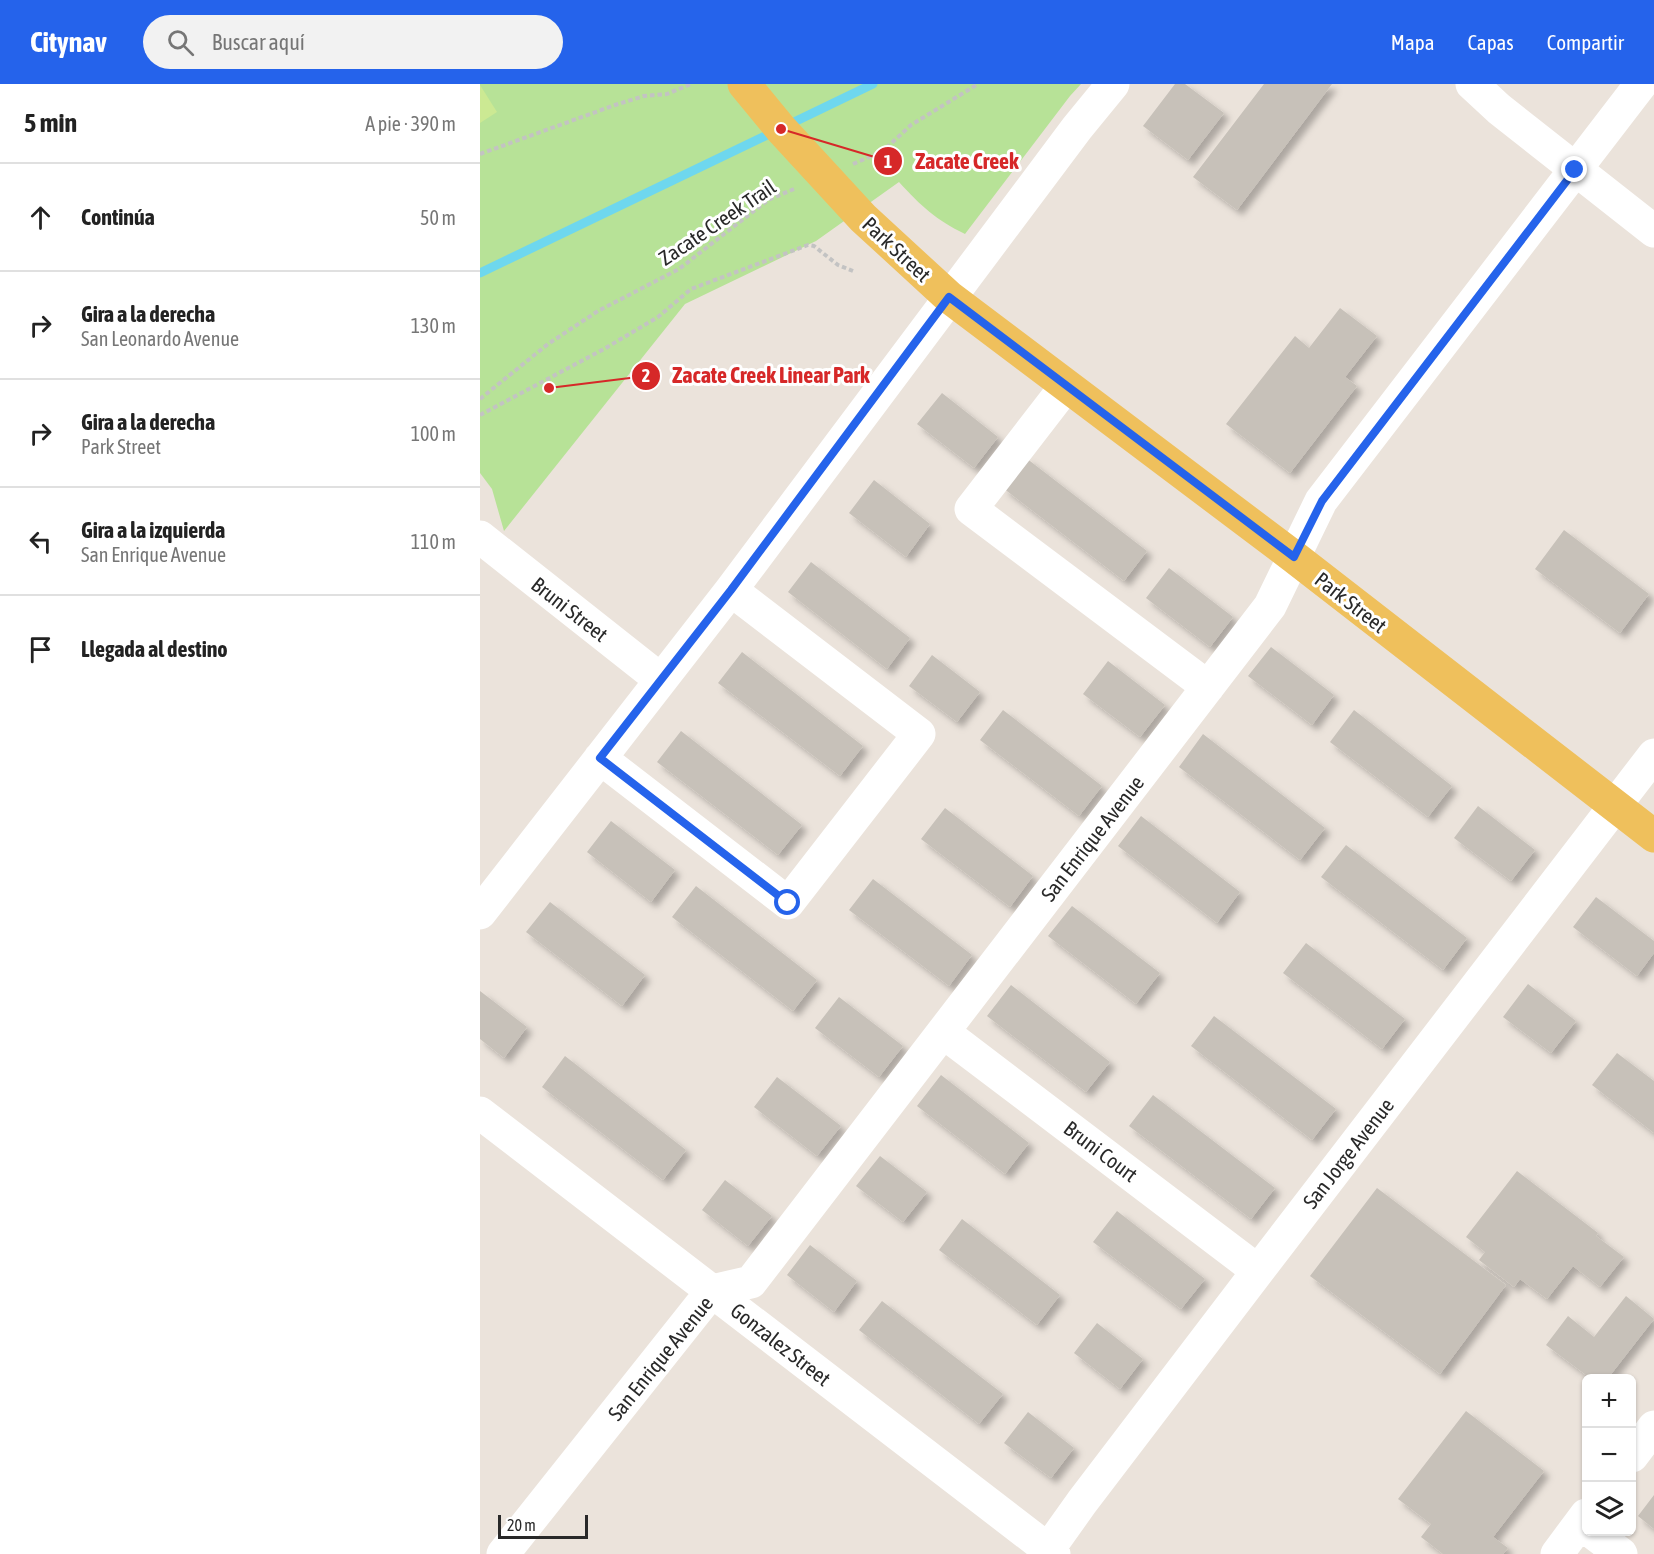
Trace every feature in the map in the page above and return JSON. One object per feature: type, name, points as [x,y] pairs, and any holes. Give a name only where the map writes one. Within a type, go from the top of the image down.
[{"type":"main road","name":"Park Street","points":[[744,84],[781,129],[863,218],[949,297],[1294,557],[1654,836]]},
{"type":"street","points":[[480,913],[731,590],[949,297],[1113,84]]},
{"type":"street","points":[[1472,84],[1499,109],[1654,231]]},
{"type":"street","name":"San Enrique Avenue","points":[[503,1554],[712,1291],[751,1282],[1270,606],[1322,501],[1641,84]]},
{"type":"street","points":[[1066,386],[971,509],[1208,687]]},
{"type":"street","name":"Bruni Street","points":[[480,537],[661,680]]},
{"type":"street","points":[[600,758],[788,903],[920,734],[731,590]]},
{"type":"street","name":"San Jorge Avenue","points":[[1049,1552],[1082,1502],[1654,754]]},
{"type":"street","name":"Bruni Court","points":[[943,1032],[1258,1271]]},
{"type":"street","name":"Gonzalez Street","points":[[480,1113],[1049,1552]]},
{"type":"street","points":[[1636,1451],[1654,1427]]},
{"type":"street","points":[[1557,1554],[1582,1529]]},
{"type":"street","points":[[1601,1536],[1621,1554]]},
{"type":"path","points":[[480,154],[615,105],[645,96],[667,94],[692,84]]},
{"type":"path","points":[[852,164],[883,151],[910,125],[978,84]]},
{"type":"path","name":"Zacate Creek Trail","points":[[480,399],[548,344],[598,311],[679,269],[768,200],[800,186]]},
{"type":"path","points":[[480,415],[604,349],[658,317],[692,289],[741,269],[808,244],[814,246],[838,265],[853,271]]},
{"type":"green space","points":[[480,84],[1081,84],[965,234],[929,212],[899,182],[816,241],[685,304],[504,531],[492,489],[480,473]]},
{"type":"green space","points":[[480,85],[497,112],[480,123]]},
{"type":"building","points":[[1175,84],[1185,84],[1224,113],[1188,160],[1143,126]]},
{"type":"building","points":[[1264,84],[1332,84],[1237,210],[1193,177]]},
{"type":"building","points":[[1340,308],[1377,336],[1345,377],[1357,386],[1290,473],[1226,424],[1295,336],[1309,348]]},
{"type":"building","points":[[942,393],[998,437],[974,468],[917,424]]},
{"type":"building","points":[[1026,458],[1147,551],[1124,581],[1003,488]]},
{"type":"building","points":[[874,480],[930,524],[906,557],[849,513]]},
{"type":"building","points":[[1564,530],[1649,594],[1620,633],[1535,569]]},
{"type":"building","points":[[811,562],[910,638],[887,669],[788,592]]},
{"type":"building","points":[[1169,568],[1233,617],[1210,647],[1146,598]]},
{"type":"building","points":[[1271,647],[1334,695],[1312,725],[1248,676]]},
{"type":"building","points":[[742,652],[863,746],[840,776],[718,683]]},
{"type":"building","points":[[932,655],[980,692],[957,722],[909,686]]},
{"type":"building","points":[[1108,661],[1165,705],[1140,737],[1083,694]]},
{"type":"building","points":[[1003,710],[1102,786],[1079,816],[980,740]]},
{"type":"building","points":[[1354,710],[1452,786],[1428,817],[1330,742]]},
{"type":"building","points":[[681,731],[802,825],[778,855],[657,762]]},
{"type":"building","points":[[1203,734],[1325,828],[1300,860],[1179,767]]},
{"type":"building","points":[[1478,806],[1535,850],[1511,881],[1454,838]]},
{"type":"building","points":[[945,808],[1033,876],[1010,907],[921,839]]},
{"type":"building","points":[[1141,816],[1240,892],[1217,923],[1118,846]]},
{"type":"building","points":[[611,821],[675,870],[651,902],[587,852]]},
{"type":"building","points":[[1346,845],[1467,938],[1443,970],[1321,877]]},
{"type":"building","points":[[873,879],[972,955],[949,986],[849,910]]},
{"type":"building","points":[[696,886],[817,980],[793,1011],[672,917]]},
{"type":"building","points":[[1596,897],[1654,941],[1654,953],[1637,976],[1573,927]]},
{"type":"building","points":[[550,902],[645,975],[622,1006],[526,932]]},
{"type":"building","points":[[1072,906],[1160,973],[1136,1004],[1048,936]]},
{"type":"building","points":[[1306,943],[1405,1019],[1382,1049],[1283,973]]},
{"type":"building","points":[[1528,984],[1576,1021],[1551,1053],[1503,1017]]},
{"type":"building","points":[[1011,985],[1110,1062],[1086,1092],[987,1016]]},
{"type":"building","points":[[480,991],[527,1027],[504,1058],[480,1039]]},
{"type":"building","points":[[839,997],[903,1046],[879,1077],[815,1028]]},
{"type":"building","points":[[1214,1016],[1336,1109],[1312,1140],[1191,1046]]},
{"type":"building","points":[[1617,1053],[1654,1081],[1654,1133],[1592,1085]]},
{"type":"building","points":[[565,1056],[686,1150],[663,1180],[542,1087]]},
{"type":"building","points":[[941,1075],[1029,1143],[1005,1174],[917,1106]]},
{"type":"building","points":[[777,1077],[841,1126],[817,1156],[754,1107]]},
{"type":"building","points":[[1153,1095],[1275,1188],[1251,1219],[1129,1126]]},
{"type":"building","points":[[880,1156],[927,1192],[903,1222],[856,1186]]},
{"type":"building","points":[[1517,1171],[1598,1233],[1596,1236],[1624,1257],[1600,1287],[1573,1266],[1547,1299],[1520,1279],[1514,1287],[1479,1260],[1485,1252],[1466,1237]]},
{"type":"building","points":[[725,1180],[772,1216],[748,1246],[702,1210]]},
{"type":"building","points":[[1377,1188],[1506,1285],[1440,1374],[1310,1276]]},
{"type":"building","points":[[1117,1211],[1205,1279],[1181,1309],[1093,1242]]},
{"type":"building","points":[[962,1219],[1060,1295],[1037,1325],[939,1250]]},
{"type":"building","points":[[810,1245],[857,1281],[834,1312],[787,1275]]},
{"type":"building","points":[[1626,1296],[1654,1319],[1611,1374],[1585,1374],[1546,1345],[1568,1316],[1594,1337]]},
{"type":"building","points":[[882,1301],[1003,1394],[979,1424],[859,1330]]},
{"type":"building","points":[[1097,1323],[1143,1359],[1120,1389],[1074,1353]]},
{"type":"building","points":[[1466,1411],[1544,1471],[1493,1537],[1508,1548],[1503,1554],[1443,1554],[1421,1537],[1431,1524],[1398,1499]]},
{"type":"building","points":[[1028,1412],[1074,1448],[1051,1478],[1004,1443]]},
{"type":"building","points":[[1654,1495],[1654,1529],[1638,1516]]},
{"type":"waterway","points":[[480,273],[873,84]]},
{"type":"place","name":"Zacate Creek","points":[[781,129]]},
{"type":"place","name":"Zacate Creek Linear Park","points":[[549,388]]},
{"type":"route","points":[[788,903],[600,758],[731,590],[949,297],[1294,557],[1322,501],[1575,170]]}]
